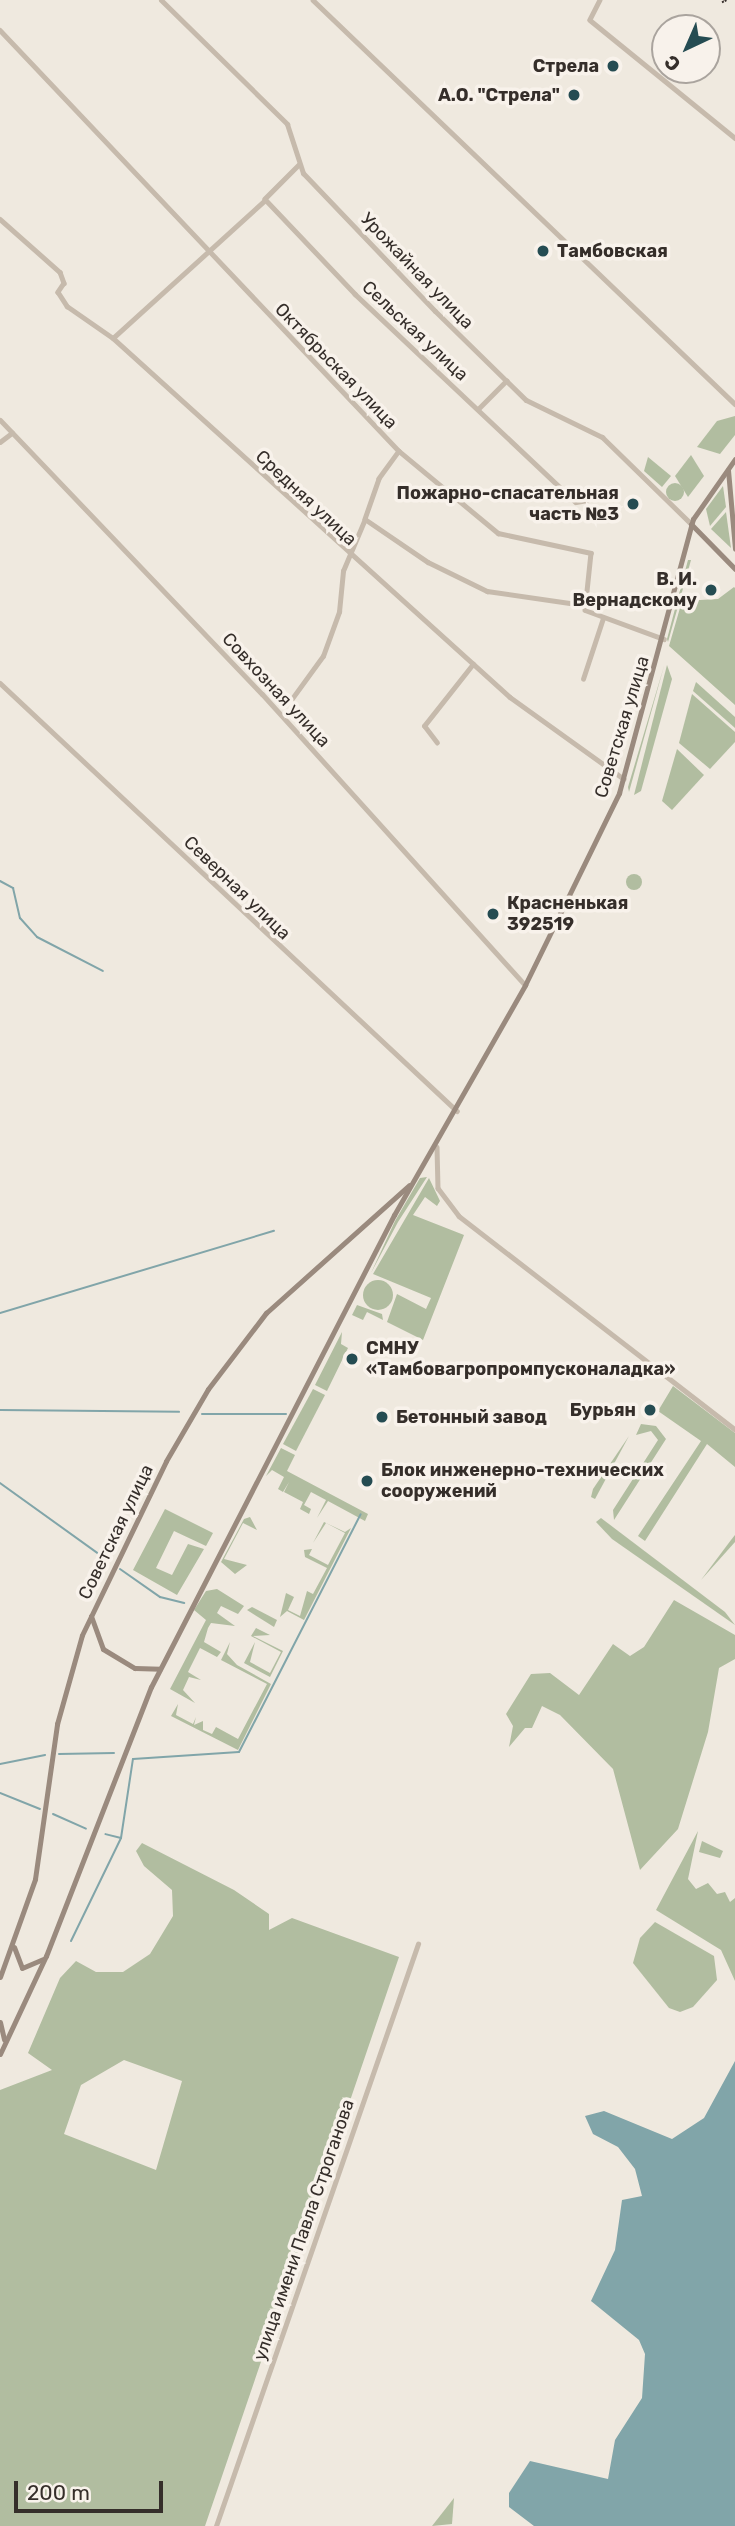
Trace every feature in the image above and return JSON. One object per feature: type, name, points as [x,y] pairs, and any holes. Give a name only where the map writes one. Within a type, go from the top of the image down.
[{"type":"main road","name":"Советская улица","points":[[0,1977],[35,1879],[66,1685],[90,1615],[185,1426],[242,1341],[297,1280],[412,1183],[437,1147],[525,985],[625,779],[664,639],[691,524],[735,459]]},
{"type":"main road","points":[[729,467],[735,549]]},
{"type":"main road","points":[[691,524],[735,569]]},
{"type":"main road","points":[[1,2052],[46,1956],[114,1771],[160,1669],[412,1183]]},
{"type":"main road","points":[[90,1615],[103,1649],[135,1668],[160,1669]]},
{"type":"main road","points":[[14,1940],[14,1958],[22,1968],[32,1969],[46,1956]]},
{"type":"main road","points":[[0,2022],[1,2052]]},
{"type":"street","points":[[313,0],[735,404]]},
{"type":"street","points":[[600,0],[590,20],[735,138]]},
{"type":"street","name":"Урожайная улица","points":[[166,2],[287,124],[299,165],[506,381],[535,407],[611,445],[691,524]]},
{"type":"street","name":"Октябрьская улица","points":[[0,30],[399,451],[498,533],[594,556],[583,605]]},
{"type":"street","points":[[113,338],[265,200],[299,165]]},
{"type":"street","name":"Сельская улица","points":[[265,200],[576,502],[587,500]]},
{"type":"street","name":"Средняя улица","points":[[0,219],[60,272],[64,284],[58,292],[67,306],[113,338],[350,558],[473,664],[584,756],[625,779]]},
{"type":"street","points":[[478,409],[506,381]]},
{"type":"street","name":"Совхозная улица","points":[[0,420],[262,694],[525,985]]},
{"type":"street","points":[[0,442],[12,433]]},
{"type":"street","points":[[291,700],[323,656],[350,558],[379,479],[399,451]]},
{"type":"street","points":[[365,519],[428,562],[487,591],[583,605],[603,618],[664,639]]},
{"type":"street","points":[[583,679],[603,618]]},
{"type":"street","points":[[437,743],[424,726],[473,664]]},
{"type":"street","name":"Северная улица","points":[[0,682],[457,1111]]},
{"type":"street","points":[[437,1147],[438,1188],[459,1216],[735,1429]]},
{"type":"street","name":"улица имени Павла Строганова","points":[[216,2526],[418,1944]]},
{"type":"green space","points":[[735,416],[735,435],[720,454],[697,447],[717,421]]},
{"type":"green space","points":[[691,455],[704,476],[688,497],[675,476]]},
{"type":"green space","points":[[648,457],[671,476],[662,487],[644,471]]},
{"type":"green space","points":[[675,483],[681,486],[684,492],[681,498],[675,501],[669,498],[666,492],[669,486]]},
{"type":"green space","points":[[723,486],[726,507],[710,526],[706,509]]},
{"type":"green space","points":[[726,512],[731,548],[711,529]]},
{"type":"green space","points":[[688,560],[691,560],[668,642],[667,639]]},
{"type":"green space","points":[[734,587],[735,705],[669,646],[682,601],[718,599]]},
{"type":"green space","points":[[667,665],[672,679],[641,791],[634,795]]},
{"type":"green space","points":[[664,666],[629,792],[628,787]]},
{"type":"green space","points":[[696,682],[735,717],[735,728],[693,691]]},
{"type":"green space","points":[[692,694],[735,732],[735,742],[710,769],[679,743]]},
{"type":"green space","points":[[677,749],[704,775],[672,810],[662,801]]},
{"type":"green space","points":[[634,874],[642,882],[634,890],[626,882]]},
{"type":"green space","points":[[427,1177],[398,1222],[371,1273],[395,1221],[420,1178]]},
{"type":"green space","points":[[429,1178],[440,1201],[437,1206],[425,1197],[413,1215],[464,1235],[423,1340],[387,1322],[397,1294],[426,1309],[431,1298],[373,1274]]},
{"type":"green space","points":[[378,1280],[389,1284],[393,1295],[389,1306],[378,1310],[367,1306],[363,1295],[367,1284]]},
{"type":"green space","points":[[357,1305],[382,1314],[383,1320],[367,1312],[363,1320],[352,1315]]},
{"type":"green space","points":[[342,1332],[341,1344],[348,1348],[327,1391],[315,1385]]},
{"type":"green space","points":[[673,1386],[735,1433],[735,1467],[707,1444],[645,1541],[638,1536],[701,1441],[658,1411]]},
{"type":"green space","points":[[313,1389],[325,1395],[296,1451],[283,1444]]},
{"type":"green space","points":[[641,1424],[656,1426],[666,1439],[614,1520],[613,1510],[658,1440],[651,1431],[636,1435]]},
{"type":"green space","points":[[629,1436],[595,1499],[591,1497],[593,1489]]},
{"type":"green space","points":[[281,1448],[295,1455],[287,1471],[368,1514],[365,1521],[328,1501],[317,1518],[326,1500],[311,1492],[304,1505],[311,1509],[309,1514],[300,1509],[303,1502],[284,1492],[289,1482],[283,1492],[278,1489],[284,1477],[272,1470],[266,1476]]},
{"type":"green space","points":[[165,1509],[213,1533],[206,1546],[174,1531],[156,1568],[172,1575],[188,1544],[204,1549],[177,1595],[133,1570]]},
{"type":"green space","points":[[250,1517],[257,1530],[243,1523],[224,1559],[247,1565],[235,1574],[221,1562],[244,1519]]},
{"type":"green space","points":[[601,1518],[725,1612],[735,1625],[612,1539],[596,1522]]},
{"type":"green space","points":[[324,1522],[345,1532],[351,1528],[304,1620],[287,1611],[280,1617],[286,1593],[294,1597],[288,1610],[300,1616],[307,1591],[313,1594],[327,1568],[305,1557],[304,1550],[312,1549],[309,1555],[328,1565],[345,1533],[326,1523],[313,1543]]},
{"type":"green space","points":[[735,1535],[735,1542],[701,1580],[731,1540]]},
{"type":"green space","points":[[217,1589],[244,1606],[238,1614],[221,1606],[217,1613],[235,1626],[211,1623],[208,1628],[204,1642],[221,1652],[217,1657],[200,1648],[188,1672],[201,1680],[189,1677],[183,1690],[195,1703],[170,1689],[206,1620],[194,1610],[206,1591]]},
{"type":"green space","points":[[674,1600],[735,1635],[735,1659],[719,1668],[708,1732],[678,1829],[640,1870],[613,1769],[560,1715],[542,1706],[532,1728],[525,1728],[509,1747],[513,1726],[506,1714],[531,1674],[550,1673],[579,1695],[613,1644],[630,1656],[644,1647]]},
{"type":"green space","points":[[252,1607],[277,1620],[274,1627],[247,1610]]},
{"type":"green space","points":[[256,1628],[270,1635],[253,1636],[283,1651],[270,1677],[244,1663],[255,1642],[250,1662],[270,1673],[281,1652],[251,1636]]},
{"type":"green space","points":[[230,1642],[227,1654],[237,1665],[271,1684],[238,1750],[171,1716],[178,1704],[176,1715],[193,1724],[196,1717],[194,1725],[203,1721],[203,1730],[212,1734],[216,1727],[238,1739],[267,1684],[221,1660]]},
{"type":"green space","points":[[698,1831],[688,1879],[696,1889],[708,1883],[717,1894],[725,1892],[730,1902],[735,1898],[735,1981],[721,1950],[656,1910]]},
{"type":"green space","points":[[702,1841],[723,1851],[720,1858],[699,1852]]},
{"type":"green space","points":[[142,1843],[234,1890],[269,1914],[269,1930],[292,1918],[399,1957],[205,2526],[0,2526],[0,2090],[52,2070],[28,2053],[60,1978],[76,1961],[96,1972],[123,1972],[150,1954],[173,1916],[172,1890],[144,1866],[136,1851]],"holes":[[[124,2060],[182,2081],[156,2170],[64,2134],[81,2085]]]},
{"type":"green space","points":[[655,1922],[714,1956],[717,1980],[693,2007],[680,2012],[669,2008],[633,1963],[640,1938]]},
{"type":"green space","points":[[454,2498],[452,2524],[432,2526]]},
{"type":"water","points":[[735,2061],[735,2526],[534,2526],[509,2507],[509,2493],[530,2461],[608,2479],[615,2440],[642,2398],[645,2354],[639,2340],[591,2301],[615,2250],[622,2200],[642,2196],[635,2169],[618,2147],[593,2134],[585,2116],[604,2111],[672,2139],[704,2118]]},
{"type":"waterway","points":[[0,881],[13,888],[20,918],[37,937],[103,971]]},
{"type":"waterway","points":[[0,1313],[274,1231]]},
{"type":"waterway","points":[[0,1410],[179,1412]]},
{"type":"waterway","points":[[202,1414],[286,1414]]},
{"type":"waterway","points":[[0,1483],[103,1557]]},
{"type":"waterway","points":[[121,1838],[133,1759],[239,1752],[361,1514]]},
{"type":"waterway","points":[[120,1569],[160,1597],[184,1603]]},
{"type":"waterway","points":[[59,1754],[114,1753]]},
{"type":"waterway","points":[[0,1764],[45,1755]]},
{"type":"waterway","points":[[0,1793],[40,1809]]},
{"type":"waterway","points":[[53,1814],[86,1829]]},
{"type":"waterway","points":[[71,1941],[121,1838],[105,1834]]},
{"type":"place","name":"Стрела","points":[[613,66]]},
{"type":"place","name":"А.О. \"Стрела\"","points":[[574,95]]},
{"type":"place","name":"Тамбовская","points":[[543,251]]},
{"type":"place","name":"Пожарно-спасательная часть №3","points":[[633,504]]},
{"type":"place","name":"В. И. Вернадскому","points":[[711,590]]},
{"type":"place","name":"Красненькая 392519","points":[[493,914]]},
{"type":"place","name":"СМНУ «Тамбовагропромпусконаладка»","points":[[352,1359]]},
{"type":"place","name":"Бурьян","points":[[650,1410]]},
{"type":"place","name":"Бетонный завод","points":[[382,1417]]},
{"type":"place","name":"Блок инженерно-технических сооружений","points":[[367,1481]]}]
